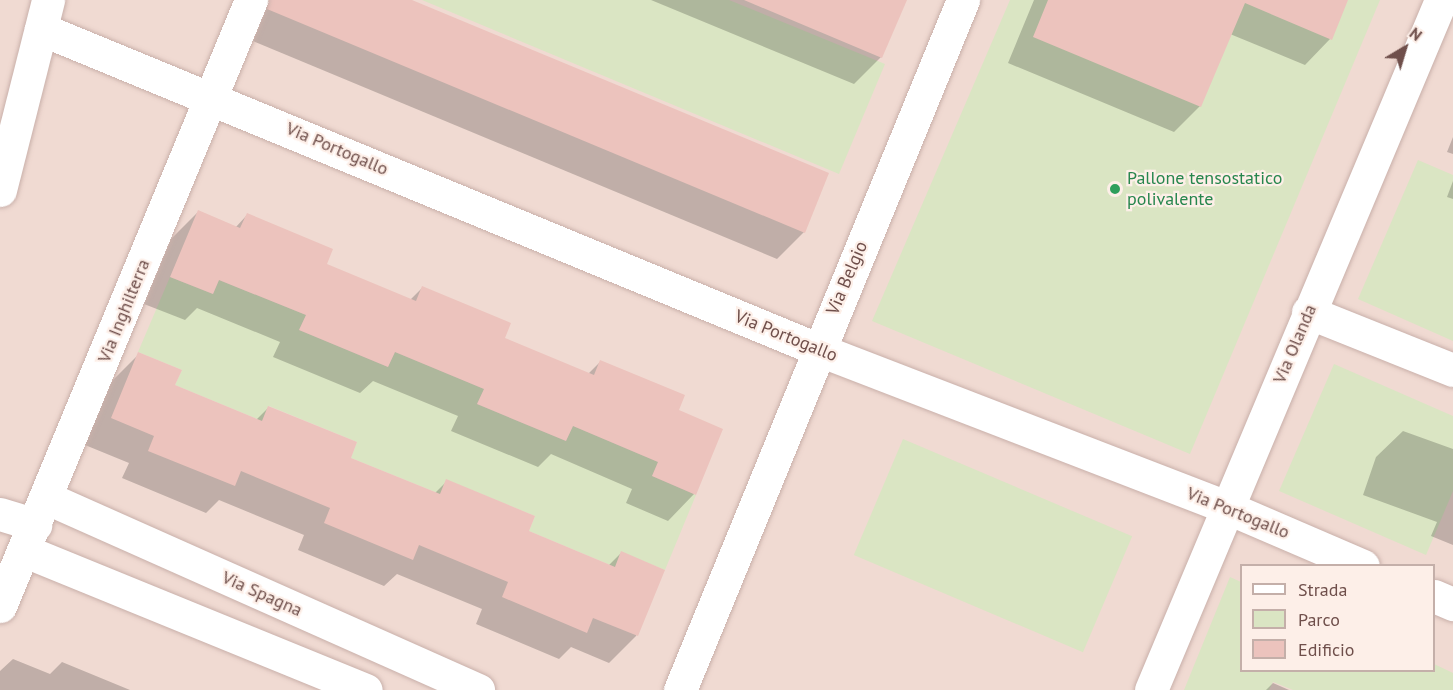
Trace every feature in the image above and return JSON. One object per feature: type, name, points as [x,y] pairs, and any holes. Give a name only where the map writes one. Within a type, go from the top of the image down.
[{"type":"street","name":"Via Inghilterra","points":[[0,606],[36,525],[252,0]]},
{"type":"street","name":"Via Belgio","points":[[680,690],[817,349],[963,0]]},
{"type":"street","name":"Via Olanda","points":[[1151,690],[1441,0]]},
{"type":"street","points":[[0,190],[45,14],[212,97]]},
{"type":"street","name":"Via Portogallo","points":[[212,97],[817,349],[1226,507],[1358,564]]},
{"type":"street","points":[[1308,312],[1453,370]]},
{"type":"street","points":[[0,514],[36,525],[366,690]]},
{"type":"street","name":"Via Spagna","points":[[36,525],[478,690]]},
{"type":"street","points":[[1435,596],[1453,604]]},
{"type":"shaded area","points":[[0,0],[1453,0],[1453,690],[0,690]]},
{"type":"green space","points":[[422,0],[729,0],[885,64],[839,174]]},
{"type":"green space","name":"Pallone tensostatico polivalente","points":[[1010,0],[1380,0],[1190,454],[872,321]]},
{"type":"green space","points":[[1418,160],[1453,175],[1453,341],[1358,299]]},
{"type":"green space","points":[[170,277],[213,294],[219,280],[306,315],[299,330],[388,367],[395,352],[484,389],[477,404],[566,441],[573,426],[658,462],[652,476],[696,495],[665,570],[621,552],[615,567],[529,531],[535,516],[447,480],[440,494],[351,458],[357,442],[269,406],[262,421],[175,385],[182,370],[138,352]]},
{"type":"green space","points":[[1334,364],[1453,416],[1453,491],[1426,555],[1279,491]]},
{"type":"green space","points":[[903,439],[1132,536],[1083,652],[854,555]]},
{"type":"green space","points":[[1230,577],[1240,582],[1240,672],[1435,672],[1435,664],[1453,673],[1453,690],[1293,690],[1273,682],[1269,690],[1184,690]]},
{"type":"building","points":[[269,0],[412,0],[829,173],[805,233],[267,9]]},
{"type":"building","points":[[744,0],[907,0],[882,58]]},
{"type":"building","points":[[1048,0],[1348,0],[1332,40],[1245,3],[1201,107],[1033,37]]},
{"type":"building","points":[[198,210],[240,228],[247,213],[333,249],[327,264],[416,301],[422,286],[511,323],[505,338],[594,375],[600,360],[685,395],[679,410],[723,429],[696,495],[652,476],[658,462],[573,426],[566,441],[477,404],[484,389],[395,352],[388,367],[299,330],[306,315],[219,280],[213,294],[170,277]]},
{"type":"building","points":[[138,352],[182,370],[175,385],[262,421],[268,406],[357,442],[351,458],[440,494],[446,479],[535,516],[529,531],[615,567],[621,551],[665,570],[638,636],[593,618],[587,633],[502,597],[508,582],[419,545],[413,560],[324,523],[330,508],[241,471],[235,486],[148,451],[154,436],[111,418]]},
{"type":"place","name":"Pallone tensostatico polivalente","points":[[1115,189]]}]
